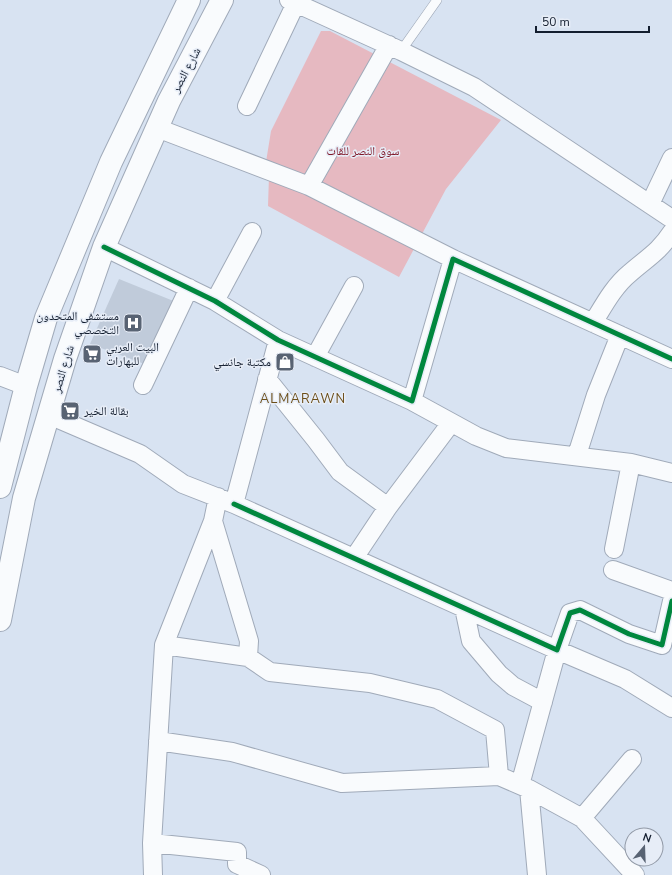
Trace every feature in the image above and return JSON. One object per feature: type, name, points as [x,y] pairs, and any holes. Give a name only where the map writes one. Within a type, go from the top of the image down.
[{"type":"main road","points":[[0,487],[26,386],[46,318],[111,162],[188,0]]},
{"type":"main road","name":"شارع النصر","points":[[0,620],[24,498],[65,359],[104,248],[157,128],[222,0]]},
{"type":"street","points":[[247,106],[293,2],[395,48],[474,87],[672,219]]},
{"type":"street","points":[[309,186],[395,48]]},
{"type":"street","points":[[157,128],[309,186],[453,259],[672,358]]},
{"type":"street","points":[[650,204],[672,158]]},
{"type":"street","points":[[215,301],[252,232]]},
{"type":"street","points":[[592,323],[613,291],[630,272],[655,253],[672,232]]},
{"type":"street","points":[[104,248],[215,301],[278,340],[412,401],[476,436],[506,448],[577,455],[631,463],[672,473]]},
{"type":"street","points":[[412,401],[453,259]]},
{"type":"street","points":[[315,357],[354,286]]},
{"type":"street","points":[[143,385],[188,288]]},
{"type":"street","points":[[577,455],[596,395],[620,335]]},
{"type":"street","points":[[234,504],[278,340]]},
{"type":"street","points":[[0,376],[26,386]]},
{"type":"street","points":[[267,379],[340,472],[388,507]]},
{"type":"street","points":[[49,415],[140,454],[183,484],[234,504],[557,650],[625,679],[672,708]]},
{"type":"street","points":[[354,558],[388,507],[451,423]]},
{"type":"street","points":[[614,549],[631,463]]},
{"type":"street","points":[[153,875],[152,843],[164,645],[213,521],[218,498]]},
{"type":"street","points":[[213,521],[249,641],[248,657]]},
{"type":"street","points":[[613,570],[672,590]]},
{"type":"street","points":[[537,875],[525,787],[543,702],[557,650],[570,613],[580,610],[629,634],[662,645],[672,601]]},
{"type":"street","points":[[464,608],[471,641],[476,647],[499,674],[513,686],[543,702]]},
{"type":"street","points":[[164,645],[248,657],[270,672],[370,683],[437,699],[495,730],[499,776]]},
{"type":"street","points":[[158,741],[232,752],[342,782],[499,776],[525,787],[582,818],[635,875]]},
{"type":"street","points":[[582,818],[632,759]]},
{"type":"street","points":[[152,843],[237,852],[237,864],[261,875]]},
{"type":"lane","points":[[395,48],[437,0]]},
{"type":"green space","name":"سوق النصر للقات","points":[[321,31],[330,31],[501,120],[446,189],[399,277],[268,206],[269,176],[266,162],[271,131]]},
{"type":"building","name":"مستشفى المتحدون التخصصي","points":[[119,279],[176,302],[150,366],[90,344]]},
{"type":"cycle path","points":[[104,247],[215,301],[278,340],[412,401],[453,259],[672,359]]},
{"type":"cycle path","points":[[234,504],[557,650],[570,613],[580,610],[629,634],[662,645],[672,601]]},
{"type":"place","name":"مستشفى المتحدون التخصصي","points":[[133,323]]},
{"type":"place","name":"البيت العربي للبهارات","points":[[92,354]]},
{"type":"place","name":"مكتبة جانسي","points":[[285,362]]},
{"type":"place","name":"بقالة الخير","points":[[70,411]]},
{"type":"district","name":"ALMARAWN","points":[[303,398]]}]
